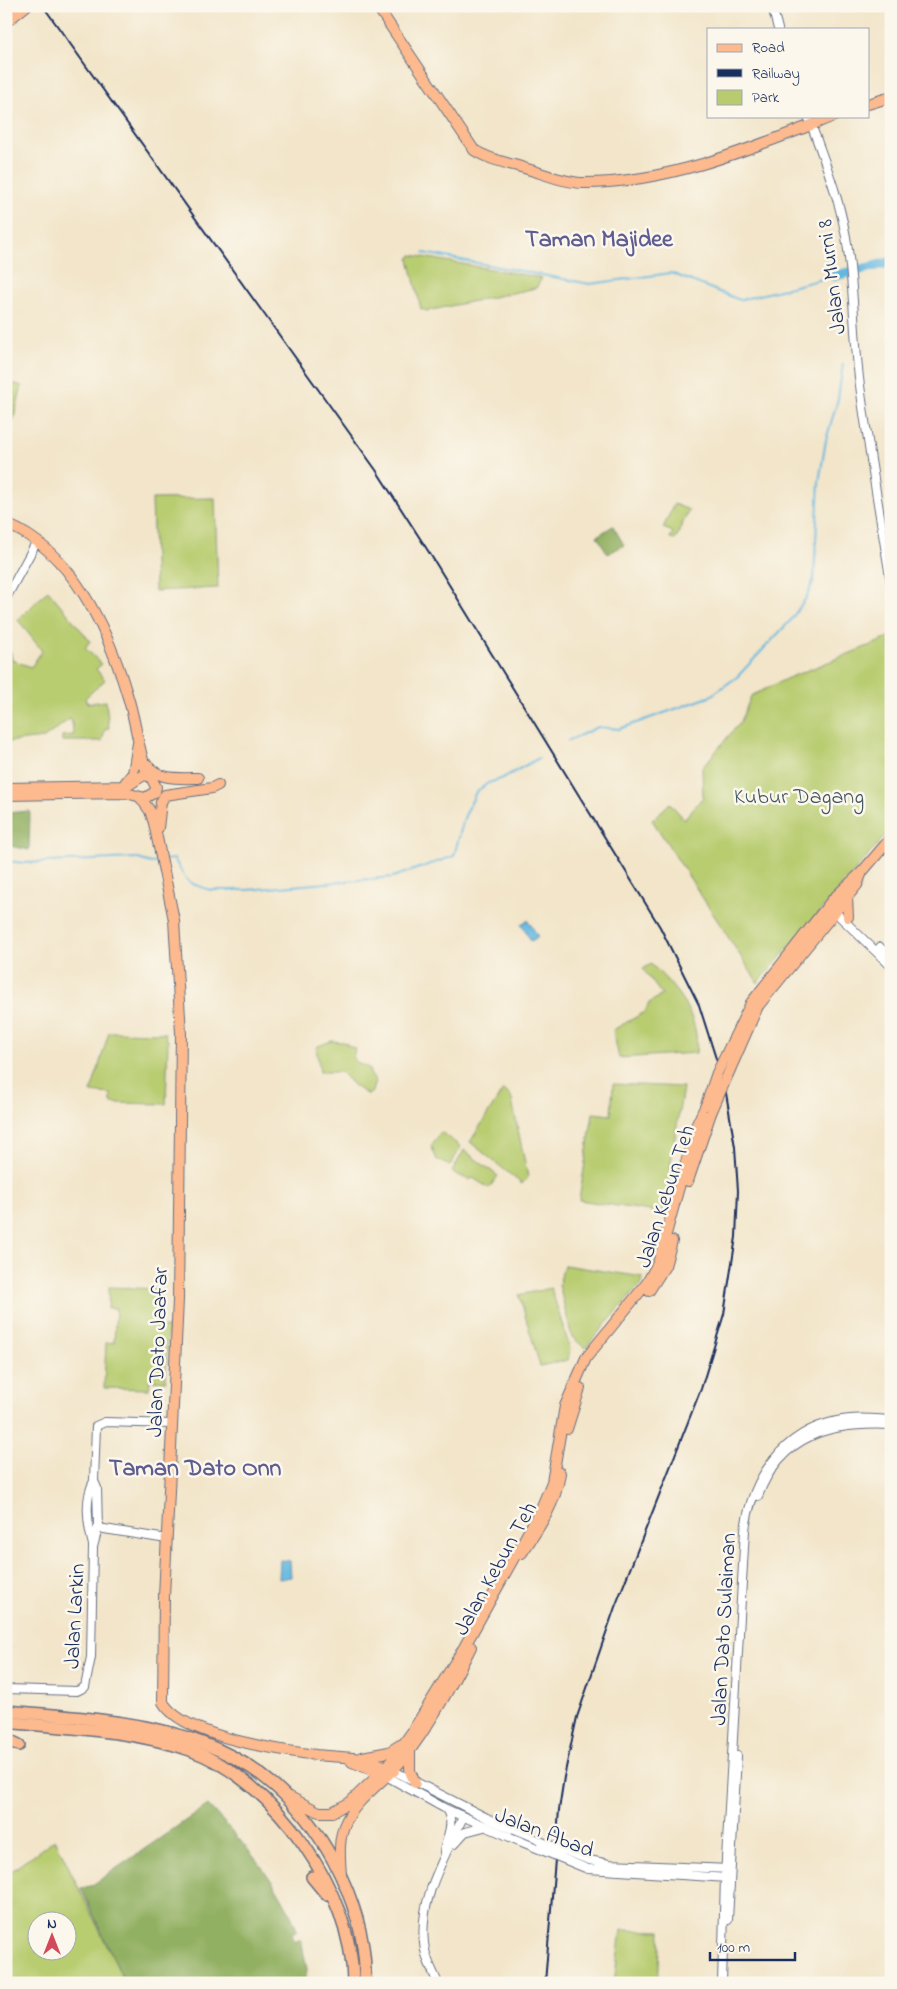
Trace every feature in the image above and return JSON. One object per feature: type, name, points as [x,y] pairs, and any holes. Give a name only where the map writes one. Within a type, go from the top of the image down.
[{"type":"highway","points":[[6,1710],[120,1723],[177,1733],[231,1754],[286,1794],[310,1823],[341,1876],[358,1921],[364,1944],[365,1983]]},
{"type":"highway","points":[[6,1722],[155,1741],[191,1751],[218,1764],[275,1810],[307,1847],[324,1877],[348,1933],[353,1983]]},
{"type":"highway","points":[[312,1877],[322,1887],[348,1933]]},
{"type":"main road","points":[[6,10],[10,6]]},
{"type":"main road","points":[[6,22],[26,6]]},
{"type":"main road","points":[[377,6],[474,150],[486,157],[568,180],[582,183],[638,178],[674,172],[810,121],[824,118]]},
{"type":"main road","points":[[870,103],[891,97]]},
{"type":"main road","points":[[6,518],[13,520],[22,530],[50,552],[72,580],[102,630],[127,693],[139,743],[140,778],[138,795]]},
{"type":"main road","points":[[6,524],[22,530]]},
{"type":"main road","points":[[139,743],[153,771],[170,778],[198,778]]},
{"type":"main road","points":[[97,791],[124,783],[129,779],[139,743]]},
{"type":"main road","points":[[6,795],[97,791],[127,786],[140,778]]},
{"type":"main road","name":"Jalan Dato Jaafar","points":[[140,778],[156,783],[157,831],[177,948],[180,1033],[178,1282],[162,1690],[165,1705],[189,1724],[229,1737],[289,1751],[355,1760],[387,1772]]},
{"type":"main road","points":[[157,831],[161,802],[165,795],[212,788],[218,785]]},
{"type":"main road","points":[[6,788],[97,791],[151,796],[155,792]]},
{"type":"main road","points":[[97,791],[134,799],[140,804],[157,831]]},
{"type":"main road","name":"Jalan Dato Jaafar","points":[[138,795],[150,811],[157,831]]},
{"type":"main road","name":"Jalan Kebun Teh","points":[[341,1876],[340,1842],[344,1826],[360,1802],[410,1750],[467,1656],[520,1556],[546,1518],[558,1486],[568,1422],[583,1379],[592,1362],[646,1295],[665,1266],[718,1073],[754,1004],[815,923],[843,895],[857,885],[862,872],[891,838]]},
{"type":"main road","points":[[828,921],[846,919],[843,895]]},
{"type":"main road","name":"Jalan Kebun Teh","points":[[754,1004],[828,921],[843,895]]},
{"type":"main road","points":[[815,923],[836,909]]},
{"type":"main road","name":"Jalan Kebun Teh","points":[[286,1794],[308,1808],[328,1812],[345,1805],[387,1772],[462,1651],[540,1511],[552,1482],[565,1406],[586,1358],[641,1291],[655,1269],[669,1229],[696,1126],[708,1109]]},
{"type":"main road","points":[[362,1790],[366,1776],[355,1760],[389,1752],[408,1738]]},
{"type":"main road","points":[[410,1750],[410,1771],[415,1783]]},
{"type":"street","points":[[772,6],[778,28]]},
{"type":"street","name":"Jalan Murni 8","points":[[810,121],[832,178],[848,250],[856,317],[856,350],[868,449],[891,583]]},
{"type":"street","points":[[6,598],[37,541]]},
{"type":"street","points":[[836,909],[891,966]]},
{"type":"street","points":[[846,919],[891,958]]},
{"type":"street","name":"Jalan Dato Sulaiman","points":[[722,1983],[745,1530],[754,1491],[772,1460],[790,1443],[809,1430],[846,1419],[891,1420]]},
{"type":"street","name":"Jalan Larkin","points":[[93,1546],[98,1528],[97,1488],[94,1481],[96,1426],[105,1422],[173,1424]]},
{"type":"street","name":"Jalan Dato Sulaiman","points":[[728,1873],[750,1524],[757,1498],[773,1468],[808,1437],[842,1425],[891,1425]]},
{"type":"street","name":"Jalan Larkin","points":[[6,1689],[77,1691],[85,1687],[91,1657],[93,1546],[89,1526],[89,1508],[90,1488],[94,1481]]},
{"type":"street","points":[[89,1508],[98,1528],[167,1540]]},
{"type":"street","name":"Jalan Abad","points":[[387,1772],[446,1809],[463,1817],[502,1824],[589,1860],[609,1864],[668,1866],[728,1873]]},
{"type":"street","name":"Jalan Abad","points":[[387,1772],[415,1783],[510,1837],[588,1869],[728,1873]]},
{"type":"street","points":[[443,1859],[445,1843],[452,1824],[446,1809]]},
{"type":"street","points":[[438,1983],[425,1949],[424,1920],[428,1898],[443,1859],[463,1817]]},
{"type":"street","points":[[443,1859],[465,1832],[486,1822]]},
{"type":"green space","points":[[412,255],[542,278],[536,288],[427,311],[421,309],[409,259]]},
{"type":"green space","points":[[6,381],[22,386],[7,444],[6,443]]},
{"type":"green space","points":[[215,498],[218,588],[155,591],[152,499]]},
{"type":"green space","points":[[674,504],[689,510],[675,540],[670,538],[673,532],[663,528]]},
{"type":"green space","points":[[613,526],[624,545],[608,554],[597,536]]},
{"type":"green space","points":[[48,590],[90,641],[85,648],[102,664],[96,669],[105,680],[85,698],[87,703],[106,701],[109,728],[105,729],[102,741],[62,741],[62,736],[74,735],[71,718],[44,738],[6,742],[6,652],[11,652],[12,660],[31,667],[42,651],[18,620]]},
{"type":"green space","name":"Kubur Dagang","points":[[891,637],[891,829],[758,983],[652,820],[670,803],[684,819],[703,797],[702,768],[741,721],[751,696],[788,678]]},
{"type":"green space","points":[[30,811],[29,850],[6,845],[6,813]]},
{"type":"green space","points":[[651,964],[669,982],[684,1003],[694,1027],[696,1053],[619,1058],[613,1030],[645,1012],[649,1003],[662,995],[643,969]]},
{"type":"green space","points":[[109,1032],[165,1033],[168,1040],[166,1104],[111,1103],[111,1094],[91,1092]]},
{"type":"green space","points":[[331,1041],[343,1042],[355,1049],[353,1057],[355,1061],[370,1069],[370,1074],[375,1080],[372,1092],[368,1095],[354,1086],[341,1072],[320,1072],[316,1047]]},
{"type":"green space","points":[[613,1084],[683,1087],[663,1213],[579,1200],[593,1113],[611,1115]]},
{"type":"green space","points":[[503,1090],[511,1096],[528,1177],[522,1184],[470,1142]]},
{"type":"green space","points":[[441,1132],[461,1147],[450,1166],[437,1160],[431,1146]]},
{"type":"green space","points":[[464,1150],[498,1176],[489,1188],[473,1178],[469,1180],[452,1172]]},
{"type":"green space","points":[[564,1265],[643,1277],[640,1285],[585,1348],[572,1337],[559,1285]]},
{"type":"green space","points":[[109,1287],[159,1289],[157,1327],[168,1328],[166,1381],[150,1380],[149,1389],[104,1388],[106,1343],[114,1342],[116,1308],[108,1308]]},
{"type":"green space","points":[[551,1288],[570,1349],[568,1360],[540,1366],[519,1295]]},
{"type":"green space","points":[[208,1805],[259,1863],[280,1895],[297,1930],[292,1933],[294,1940],[301,1940],[307,1969],[306,1983],[125,1983],[81,1888],[91,1886]]},
{"type":"green space","points":[[55,1839],[125,1983],[6,1983],[6,1875]]},
{"type":"green space","points":[[621,1930],[661,1931],[658,1983],[614,1983]]},
{"type":"water","points":[[528,920],[538,937],[531,941],[521,924]]},
{"type":"water","points":[[280,1560],[290,1561],[291,1577],[279,1579]]},
{"type":"waterway","points":[[424,253],[590,284],[671,273],[740,300],[834,276]]},
{"type":"waterway","points":[[834,276],[891,262]]},
{"type":"waterway","points":[[568,741],[598,727],[619,729],[709,697],[737,677],[790,621],[806,598],[814,579],[819,482],[826,440],[838,399],[843,364]]},
{"type":"waterway","points":[[165,860],[174,859],[186,879],[193,884],[210,890],[247,890],[393,877],[454,856],[464,818],[476,792],[488,783],[501,779],[539,758]]},
{"type":"waterway","points":[[6,861],[25,863],[135,858],[151,863],[157,862]]},
{"type":"railway","points":[[43,6],[376,470],[432,557],[660,927],[699,1005],[725,1087],[735,1147],[738,1191],[736,1237],[724,1314],[701,1389],[615,1607],[577,1717],[559,1810],[545,1983]]},
{"type":"district","name":"Taman Majidee","points":[[599,238]]},
{"type":"district","name":"Taman Dato Onn","points":[[195,1467]]}]
